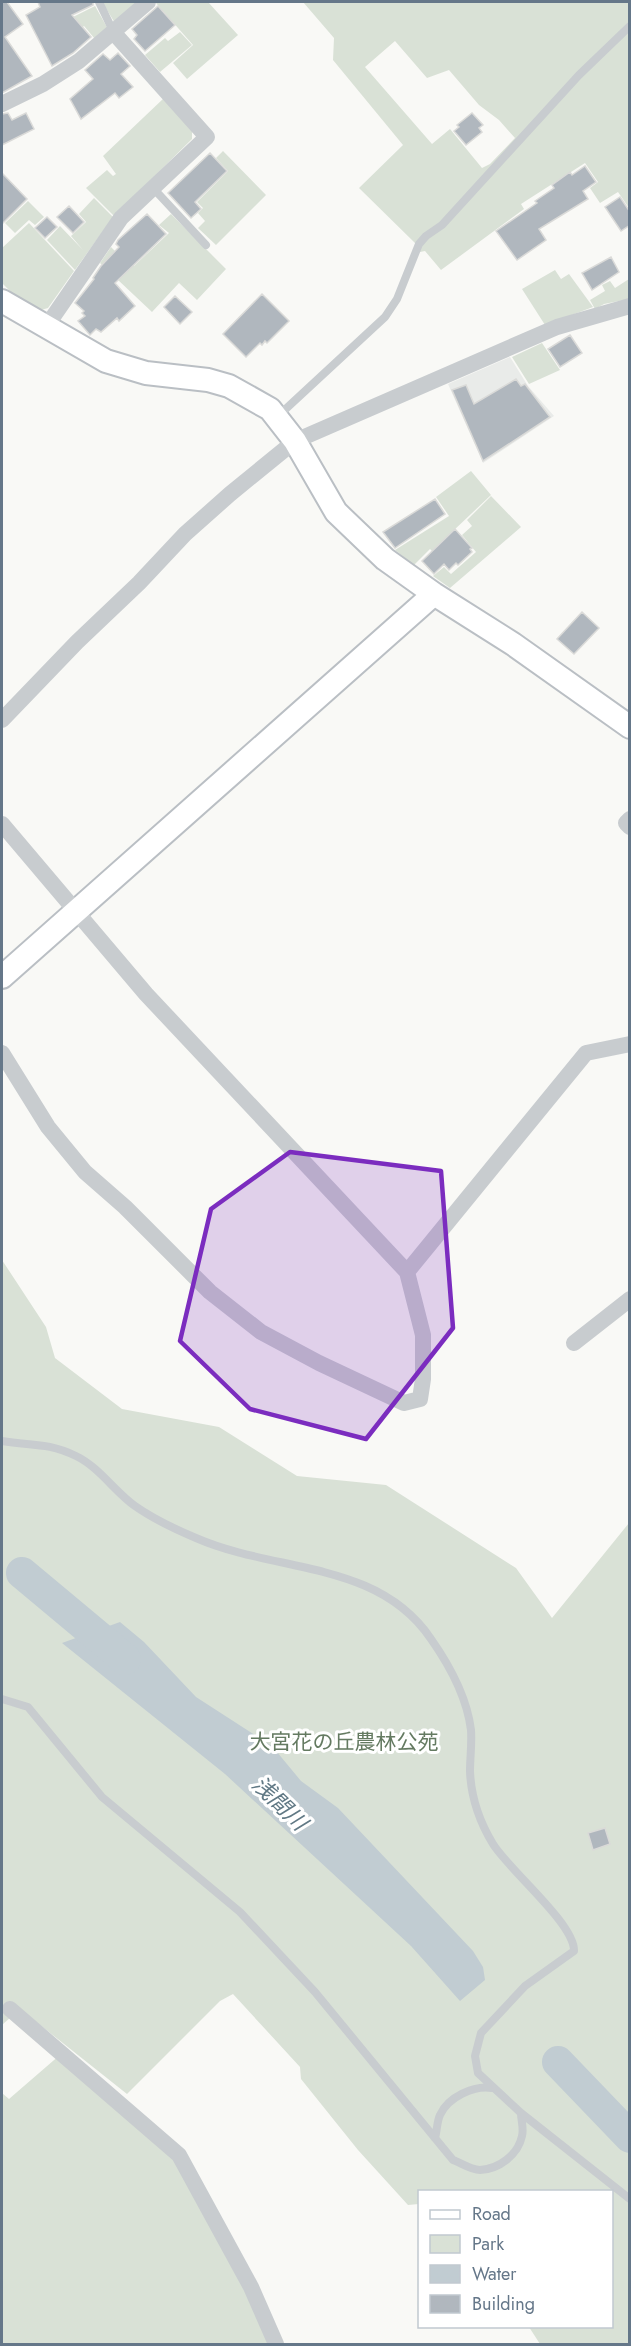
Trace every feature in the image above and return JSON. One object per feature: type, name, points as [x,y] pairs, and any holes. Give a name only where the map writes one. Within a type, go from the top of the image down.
[{"type":"street","points":[[2,104],[63,72],[114,33],[148,2]]},
{"type":"street","points":[[46,327],[121,218],[207,137],[114,33]]},
{"type":"street","points":[[2,301],[106,361],[147,373],[208,380],[230,386],[270,409],[296,441],[336,512],[385,559],[434,594],[513,644],[630,727]]},
{"type":"street","points":[[2,720],[185,534],[296,441],[557,327],[630,306]]},
{"type":"street","points":[[2,977],[434,594]]},
{"type":"street","points":[[630,819],[626,823],[630,827]]},
{"type":"street","points":[[2,824],[146,994],[407,1272],[423,1335],[423,1379],[420,1399],[404,1403],[319,1363],[261,1332],[210,1292],[125,1207],[85,1172],[48,1126],[2,1053]]},
{"type":"street","points":[[407,1272],[586,1053],[630,1044]]},
{"type":"street","points":[[574,1343],[630,1299]]},
{"type":"street","points":[[10,2009],[178,2155],[250,2287],[276,2344]]},
{"type":"lane","points":[[99,2],[114,33]]},
{"type":"lane","points":[[277,417],[385,317],[397,299],[419,244],[442,225],[564,91],[601,52],[630,26]]},
{"type":"lane","points":[[153,188],[206,245]]},
{"type":"lane","points":[[2,1441],[44,1444],[79,1457],[136,1507],[196,1538],[234,1552],[342,1576],[389,1597],[416,1619],[458,1684],[471,1731],[472,1797],[482,1822],[494,1846],[561,1924],[574,1945],[574,1951],[525,1986],[481,2033],[475,2056],[478,2073],[521,2113],[630,2199]]},
{"type":"lane","points":[[2,1699],[28,1707],[102,1797],[240,1912],[315,1992],[453,2160],[478,2170],[507,2161],[518,2148],[523,2134],[521,2113]]},
{"type":"lane","points":[[435,2138],[440,2115],[453,2100],[482,2086],[494,2089]]},
{"type":"highlighted area","points":[[290,1152],[441,1171],[453,1328],[366,1439],[250,1409],[180,1341],[211,1209]]},
{"type":"shaded area","points":[[510,357],[528,386],[554,416],[483,463],[448,384]]},
{"type":"green space","points":[[102,2],[139,2],[115,23]]},
{"type":"green space","points":[[208,2],[238,35],[187,79],[173,63],[193,45],[156,3]]},
{"type":"green space","points":[[303,2],[629,2],[629,208],[618,192],[600,203],[590,188],[598,182],[585,163],[521,204],[524,209],[441,270],[425,251],[420,252],[415,243],[359,188],[403,145],[333,60],[334,38]],"holes":[[[395,41],[427,78],[449,70],[479,105],[499,120],[515,138],[490,164],[482,168],[450,129],[432,144],[365,67]]]},
{"type":"green space","points":[[95,6],[108,29],[95,39],[84,26],[73,35],[67,20]]},
{"type":"green space","points":[[180,32],[192,45],[160,72],[145,55],[165,38],[168,41]]},
{"type":"green space","points":[[164,98],[192,131],[192,139],[114,216],[86,188],[107,170],[113,176],[116,174],[103,156]]},
{"type":"green space","points":[[223,151],[266,195],[216,245],[198,228],[205,221],[198,213],[203,208],[197,202],[228,171],[216,158]]},
{"type":"green space","points":[[94,198],[113,217],[75,270],[47,240],[60,226],[83,250],[71,236],[86,222],[79,214]]},
{"type":"green space","points":[[28,201],[44,217],[35,225],[29,220],[15,233],[5,223]]},
{"type":"green space","points":[[171,214],[226,269],[197,300],[179,283],[152,312],[100,263],[111,247],[130,266],[132,264],[134,266],[169,233],[159,225]]},
{"type":"green space","points":[[29,223],[74,271],[48,308],[41,310],[12,293],[2,283],[2,248]]},
{"type":"green space","points":[[555,270],[561,279],[569,274],[593,307],[545,325],[522,289]]},
{"type":"green space","points":[[629,279],[629,299],[604,304],[595,309],[590,300],[605,291],[602,285],[610,281],[615,288]]},
{"type":"green space","points":[[542,343],[560,370],[529,384],[512,357]]},
{"type":"green space","points":[[471,471],[491,495],[414,565],[395,550],[449,516],[436,497]]},
{"type":"green space","points":[[491,496],[521,527],[450,588],[433,576],[444,567],[451,574],[476,552],[462,535],[472,526],[467,520]]},
{"type":"green space","name":"大宮花の丘農林公苑","points":[[2,1260],[46,1327],[55,1358],[122,1409],[219,1427],[297,1476],[386,1485],[516,1568],[552,1618],[629,1523],[629,2344],[540,2344],[530,2328],[613,2328],[613,2190],[418,2190],[418,2204],[408,2205],[358,2150],[301,2079],[300,2067],[233,1994],[220,2001],[127,2094],[20,2009],[2,2025]]},
{"type":"green space","points":[[61,2054],[179,2155],[271,2344],[2,2344],[2,2093],[9,2099]]},
{"type":"water","points":[[120,1622],[144,1642],[196,1697],[272,1746],[301,1781],[338,1808],[473,1951],[483,1967],[485,1980],[460,2001],[411,1946],[225,1774],[62,1643]]},
{"type":"building","points":[[2,2],[7,2],[23,24],[5,37],[32,76],[2,93]]},
{"type":"building","points":[[38,2],[93,2],[93,5],[72,15],[91,37],[73,53],[52,66],[26,15],[40,7]]},
{"type":"building","points":[[158,6],[175,25],[145,51],[134,39],[137,35],[132,29]]},
{"type":"building","points":[[118,53],[130,66],[121,74],[133,87],[119,98],[115,93],[81,119],[70,99],[93,79],[85,70],[103,54],[110,60]]},
{"type":"building","points":[[8,113],[12,120],[26,113],[34,129],[2,145],[2,114]]},
{"type":"building","points":[[472,113],[483,125],[479,128],[482,132],[466,145],[454,131],[459,127],[457,125]]},
{"type":"building","points":[[210,153],[227,171],[195,202],[201,209],[191,218],[168,193]]},
{"type":"building","points":[[585,166],[596,182],[583,191],[588,199],[539,229],[546,240],[517,260],[496,231],[537,203],[535,201],[554,188],[552,185],[570,172],[572,175]]},
{"type":"building","points":[[2,173],[27,199],[2,224]]},
{"type":"building","points":[[620,197],[630,212],[630,225],[621,231],[605,207]]},
{"type":"building","points":[[69,206],[84,222],[73,233],[57,217]]},
{"type":"building","points":[[147,214],[166,234],[115,283],[135,306],[119,321],[117,318],[101,332],[96,329],[90,335],[78,321],[85,316],[82,313],[84,311],[75,303],[101,266],[119,247],[116,244],[118,240]]},
{"type":"building","points":[[47,217],[57,227],[45,238],[35,228]]},
{"type":"building","points":[[611,257],[619,272],[592,290],[582,273]]},
{"type":"building","points":[[262,294],[289,321],[267,343],[265,341],[262,345],[260,343],[246,357],[223,334]]},
{"type":"building","points":[[175,296],[192,312],[180,324],[164,307]]},
{"type":"building","points":[[570,335],[582,353],[560,367],[548,349]]},
{"type":"building","points":[[516,379],[521,386],[525,384],[550,417],[483,461],[452,390],[466,385],[474,404]]},
{"type":"building","points":[[435,499],[445,514],[395,548],[383,532]]},
{"type":"building","points":[[455,529],[472,548],[470,549],[472,552],[458,565],[456,563],[449,570],[444,564],[434,574],[422,561]]},
{"type":"building","points":[[582,612],[599,628],[574,654],[557,639]]},
{"type":"building","points":[[605,1828],[610,1844],[593,1850],[588,1833]]},
{"type":"waterway","name":"浅間川","points":[[22,1573],[125,1659]]},
{"type":"waterway","name":"浅間川","points":[[558,2062],[630,2137]]}]
